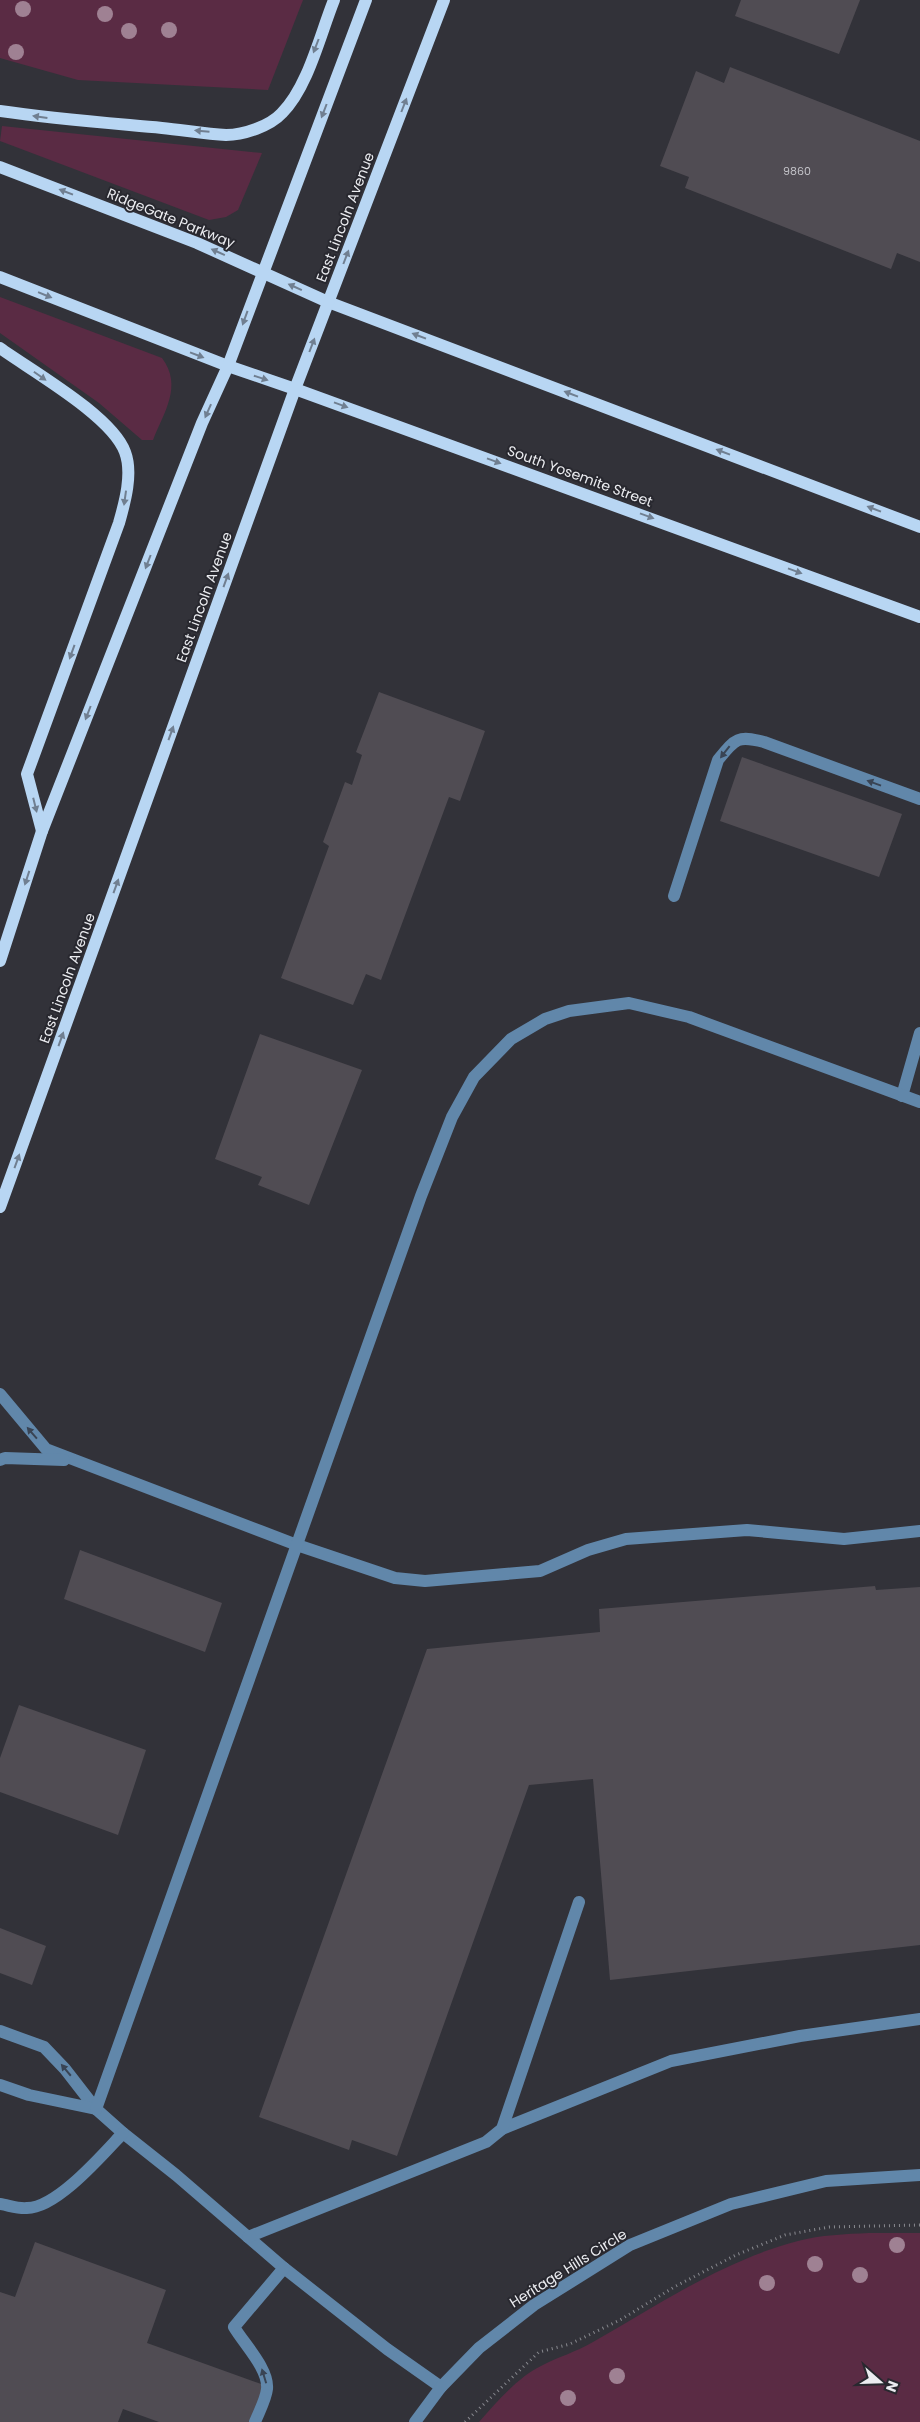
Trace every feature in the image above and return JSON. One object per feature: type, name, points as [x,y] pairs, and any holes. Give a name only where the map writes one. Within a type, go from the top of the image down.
[{"type":"main road","points":[[0,111],[45,118],[225,135],[255,129],[270,123],[282,114],[293,99],[302,82],[334,0]]},
{"type":"main road","points":[[0,961],[42,831],[202,423],[228,366],[366,0]]},
{"type":"main road","name":"East Lincoln Avenue","points":[[0,1207],[295,389],[444,0]]},
{"type":"main road","name":"RidgeGate Parkway","points":[[0,167],[197,243],[328,302]]},
{"type":"main road","points":[[0,277],[228,366]]},
{"type":"main road","points":[[328,302],[920,527]]},
{"type":"main road","points":[[0,348],[99,418],[120,442],[128,462],[125,502],[119,523],[28,774],[42,831]]},
{"type":"main road","name":"South Yosemite Street","points":[[228,366],[920,617]]},
{"type":"street","points":[[674,896],[718,760],[731,744],[745,737],[764,742],[920,800]]},
{"type":"street","points":[[96,2109],[421,1196],[452,1117],[474,1077],[511,1039],[545,1019],[569,1011],[629,1003],[689,1017],[920,1102]]},
{"type":"street","points":[[902,1096],[920,1034]]},
{"type":"street","points":[[0,1394],[46,1449],[71,1461],[297,1545],[395,1578],[425,1581],[540,1570],[588,1550],[626,1539],[747,1530],[844,1539],[920,1531]]},
{"type":"street","points":[[0,1460],[5,1458],[71,1461]]},
{"type":"street","points":[[502,2129],[579,1902]]},
{"type":"street","points":[[248,2237],[486,2142],[502,2129],[671,2061],[800,2036],[920,2020]]},
{"type":"street","points":[[0,2031],[44,2047],[65,2069],[96,2109],[123,2133],[284,2268],[387,2349],[441,2387]]},
{"type":"street","points":[[0,2085],[30,2096],[96,2109]]},
{"type":"street","points":[[0,2204],[28,2209],[53,2198],[79,2179],[123,2133]]},
{"type":"street","name":"Heritage Hills Circle","points":[[415,2422],[441,2387],[479,2348],[534,2305],[630,2245],[731,2204],[826,2180],[920,2175]]},
{"type":"street","points":[[255,2422],[267,2388],[260,2364],[244,2344],[234,2327],[284,2268]]},
{"type":"path","points":[[465,2422],[539,2352],[570,2344],[620,2320],[676,2286],[736,2255],[785,2235],[828,2227],[920,2225]]},
{"type":"shaded area","points":[[0,0],[303,0],[268,90],[78,80],[0,58]]},
{"type":"shaded area","points":[[2,126],[262,153],[238,210],[226,217],[209,220],[0,141]]},
{"type":"shaded area","points":[[0,297],[162,358],[168,368],[171,379],[170,399],[153,440],[142,440],[99,403],[0,333]]},
{"type":"shaded area","points":[[869,2233],[920,2233],[920,2422],[479,2422],[508,2391],[532,2371],[587,2346],[667,2299],[718,2272],[771,2249],[798,2241],[824,2236]]},
{"type":"building","points":[[741,0],[860,0],[839,54],[735,16]]},
{"type":"building","points":[[730,67],[920,141],[920,262],[897,253],[891,269],[685,188],[689,177],[660,166],[696,71],[724,83]]},
{"type":"building","points":[[379,692],[485,731],[460,801],[449,797],[381,980],[366,974],[353,1005],[281,978],[329,846],[323,842],[345,782],[352,785],[362,755],[356,752]]},
{"type":"building","points":[[742,757],[902,814],[879,877],[720,821]]},
{"type":"building","points":[[260,1034],[362,1070],[309,1205],[258,1185],[262,1177],[215,1159]]},
{"type":"building","points":[[80,1550],[222,1603],[205,1652],[64,1599]]},
{"type":"building","points":[[875,1586],[876,1590],[920,1587],[920,1945],[610,1980],[593,1779],[529,1785],[397,2156],[352,2140],[349,2150],[259,2117],[427,1649],[600,1632],[599,1609]]},
{"type":"building","points":[[19,1705],[146,1750],[118,1835],[0,1792],[0,1758]]},
{"type":"building","points":[[0,1928],[46,1946],[32,1985],[0,1973]]},
{"type":"building","points":[[35,2242],[166,2290],[147,2343],[264,2385],[251,2422],[159,2422],[123,2409],[118,2422],[0,2422],[0,2292],[15,2297]]}]
